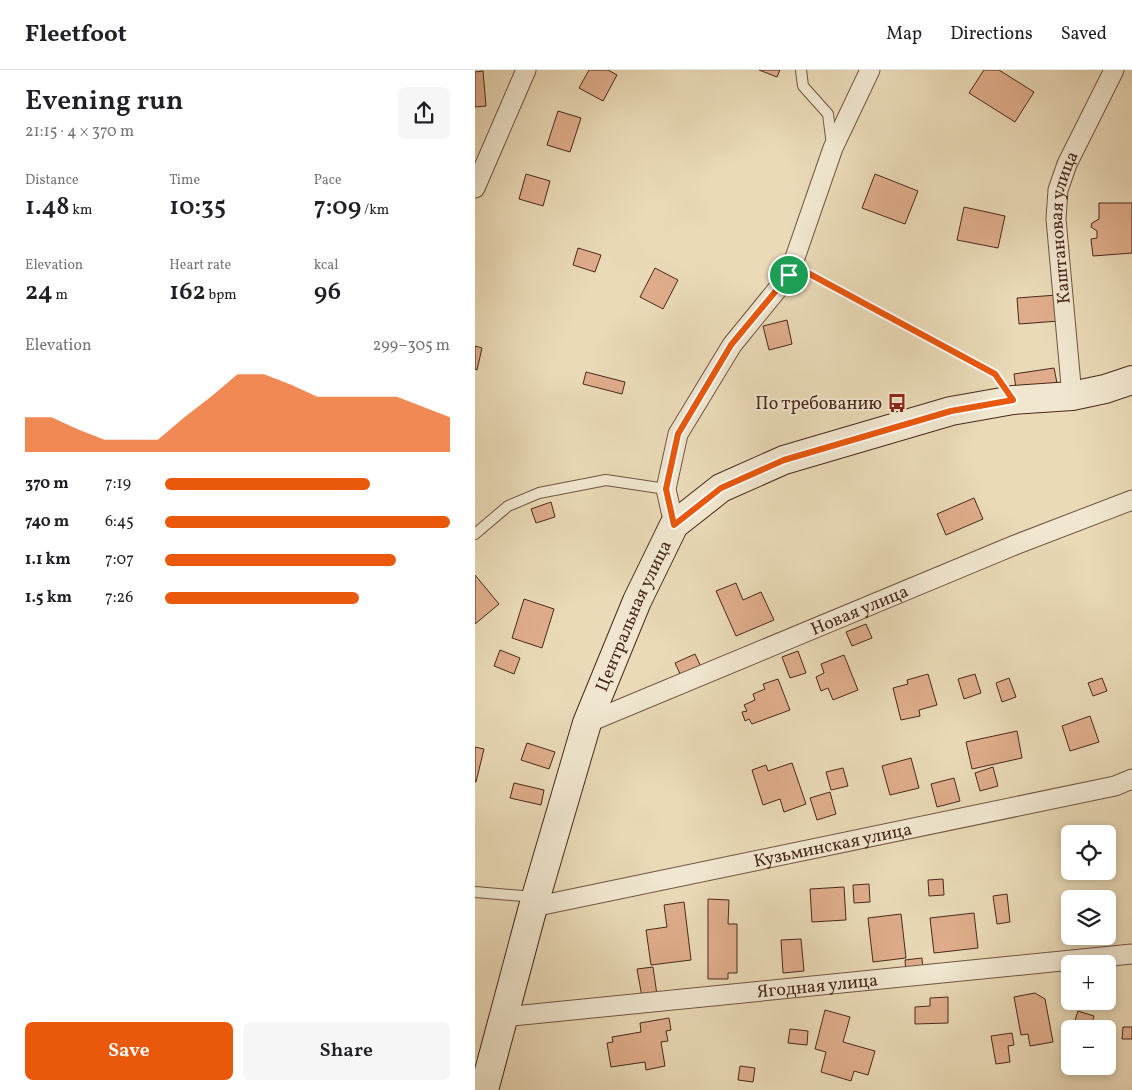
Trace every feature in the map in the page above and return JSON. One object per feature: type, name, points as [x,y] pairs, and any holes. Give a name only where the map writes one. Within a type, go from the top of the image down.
[{"type":"street","points":[[475,188],[526,70]]},
{"type":"street","points":[[674,525],[666,489],[678,434],[731,345],[789,275],[833,148],[870,70]]},
{"type":"street","name":"Каштановая улица","points":[[1072,396],[1057,219],[1058,190],[1067,164],[1113,70]]},
{"type":"street","name":"Центральная улица","points":[[484,1090],[535,902],[587,723],[637,601],[674,525],[721,488],[784,460],[951,411],[1013,400],[1072,396],[1105,389],[1132,380]]},
{"type":"street","name":"Новая улица","points":[[587,723],[1015,546],[1132,500]]},
{"type":"street","name":"Кузьминская улица","points":[[535,902],[1105,788],[1132,779]]},
{"type":"street","name":"Ягодная улица","points":[[503,1017],[1132,954]]},
{"type":"lane","points":[[801,70],[803,86],[827,114],[833,148]]},
{"type":"lane","points":[[475,534],[508,506],[539,493],[606,480],[666,489]]},
{"type":"lane","points":[[475,892],[535,902]]},
{"type":"path","points":[[793,265],[995,374],[1013,400]]},
{"type":"building","points":[[589,70],[608,70],[617,75],[603,101],[579,88]]},
{"type":"building","points":[[759,70],[780,70],[777,77]]},
{"type":"building","points":[[984,70],[999,70],[1034,92],[1015,122],[969,93]]},
{"type":"building","points":[[483,71],[486,106],[475,107],[475,72]]},
{"type":"building","points":[[558,111],[581,118],[570,152],[547,145]]},
{"type":"building","points":[[526,174],[550,181],[543,206],[519,199]]},
{"type":"building","points":[[875,174],[918,191],[905,224],[862,208]]},
{"type":"building","points":[[1099,203],[1132,203],[1132,253],[1093,256],[1091,239],[1097,238],[1097,231],[1091,227],[1092,223],[1099,219]]},
{"type":"building","points":[[964,207],[1005,216],[998,248],[957,240]]},
{"type":"building","points":[[578,248],[601,255],[595,272],[573,265]]},
{"type":"building","points":[[655,268],[678,280],[663,309],[640,297]]},
{"type":"building","points":[[1057,295],[1059,321],[1019,324],[1017,298]]},
{"type":"building","points":[[787,320],[792,344],[769,350],[763,326]]},
{"type":"building","points":[[475,346],[482,348],[477,370],[475,369]]},
{"type":"building","points":[[1054,368],[1057,383],[1016,389],[1014,374]]},
{"type":"building","points":[[586,372],[625,382],[622,394],[583,384]]},
{"type":"building","points":[[974,498],[983,519],[946,535],[937,514]]},
{"type":"building","points":[[551,502],[555,517],[536,523],[531,509]]},
{"type":"building","points":[[475,575],[499,604],[475,624]]},
{"type":"building","points":[[736,583],[743,600],[761,592],[774,620],[736,636],[716,591]]},
{"type":"building","points":[[524,599],[554,609],[542,648],[512,638]]},
{"type":"building","points":[[866,624],[872,638],[852,646],[846,632]]},
{"type":"building","points":[[500,650],[520,658],[514,674],[494,666]]},
{"type":"building","points":[[798,651],[806,673],[790,678],[782,657]]},
{"type":"building","points":[[695,654],[702,669],[682,678],[675,663]]},
{"type":"building","points":[[844,655],[858,690],[833,700],[828,688],[821,691],[816,677],[824,673],[821,664]]},
{"type":"building","points":[[928,674],[937,705],[919,710],[920,716],[901,720],[893,688],[908,684],[907,680]]},
{"type":"building","points":[[975,674],[981,693],[964,699],[958,679]]},
{"type":"building","points":[[1009,678],[1016,697],[1002,702],[996,683]]},
{"type":"building","points":[[1102,678],[1107,691],[1093,696],[1088,683]]},
{"type":"building","points":[[778,679],[790,710],[752,724],[749,719],[745,721],[742,712],[747,711],[744,705],[755,700],[753,694],[765,689],[763,684]]},
{"type":"building","points":[[1090,716],[1099,742],[1070,751],[1062,726]]},
{"type":"building","points":[[1017,731],[1022,758],[972,769],[966,742]]},
{"type":"building","points":[[527,743],[555,752],[549,769],[521,760]]},
{"type":"building","points":[[475,747],[484,749],[476,782],[475,782]]},
{"type":"building","points":[[911,758],[919,788],[890,795],[882,766]]},
{"type":"building","points":[[792,763],[806,804],[784,812],[780,799],[763,805],[752,770],[766,765],[768,771]]},
{"type":"building","points":[[993,767],[998,786],[980,791],[975,773]]},
{"type":"building","points":[[843,768],[848,786],[831,790],[826,772]]},
{"type":"building","points":[[954,778],[960,801],[937,807],[931,784]]},
{"type":"building","points":[[514,783],[544,790],[541,805],[510,798]]},
{"type":"building","points":[[830,792],[836,814],[817,820],[810,798]]},
{"type":"building","points":[[943,879],[944,895],[929,896],[928,880]]},
{"type":"building","points":[[869,884],[870,902],[854,903],[853,885]]},
{"type":"building","points":[[844,887],[846,920],[812,922],[810,889]]},
{"type":"building","points":[[1007,894],[1010,922],[997,924],[993,896]]},
{"type":"building","points":[[708,899],[729,900],[728,924],[737,924],[737,973],[728,973],[728,979],[708,979]]},
{"type":"building","points":[[684,902],[691,960],[651,965],[646,930],[667,927],[664,905]]},
{"type":"building","points":[[974,913],[978,948],[934,953],[930,918]]},
{"type":"building","points":[[901,914],[906,958],[873,962],[868,918]]},
{"type":"building","points":[[801,939],[804,971],[783,973],[781,940]]},
{"type":"building","points":[[922,958],[923,972],[906,974],[905,960]]},
{"type":"building","points":[[653,967],[657,995],[642,997],[637,969]]},
{"type":"building","points":[[1035,993],[1045,999],[1053,1042],[1030,1046],[1028,1034],[1021,1035],[1014,997]]},
{"type":"building","points":[[948,997],[948,1023],[915,1024],[915,1007],[930,1006],[930,998]]},
{"type":"building","points":[[825,1010],[850,1017],[843,1042],[875,1051],[868,1075],[854,1071],[851,1081],[821,1072],[826,1052],[815,1049]]},
{"type":"building","points":[[1078,1011],[1094,1016],[1093,1020],[1075,1020]]},
{"type":"building","points":[[669,1018],[671,1030],[666,1031],[668,1041],[661,1042],[665,1066],[646,1070],[645,1062],[611,1067],[607,1043],[613,1042],[612,1037],[641,1032],[640,1023]]},
{"type":"building","points":[[1123,1027],[1132,1027],[1132,1039],[1122,1039]]},
{"type":"building","points":[[790,1029],[808,1031],[807,1045],[788,1043]]},
{"type":"building","points":[[1012,1033],[1014,1045],[1008,1046],[1010,1062],[996,1064],[991,1036]]},
{"type":"building","points":[[740,1066],[755,1068],[753,1082],[738,1080]]},
{"type":"place","name":"По требованию","points":[[897,403]]},
{"type":"route","points":[[793,265],[995,374],[1013,400],[951,411],[784,460],[721,488],[674,525],[666,489],[678,434],[731,345],[789,275],[793,265]]}]
